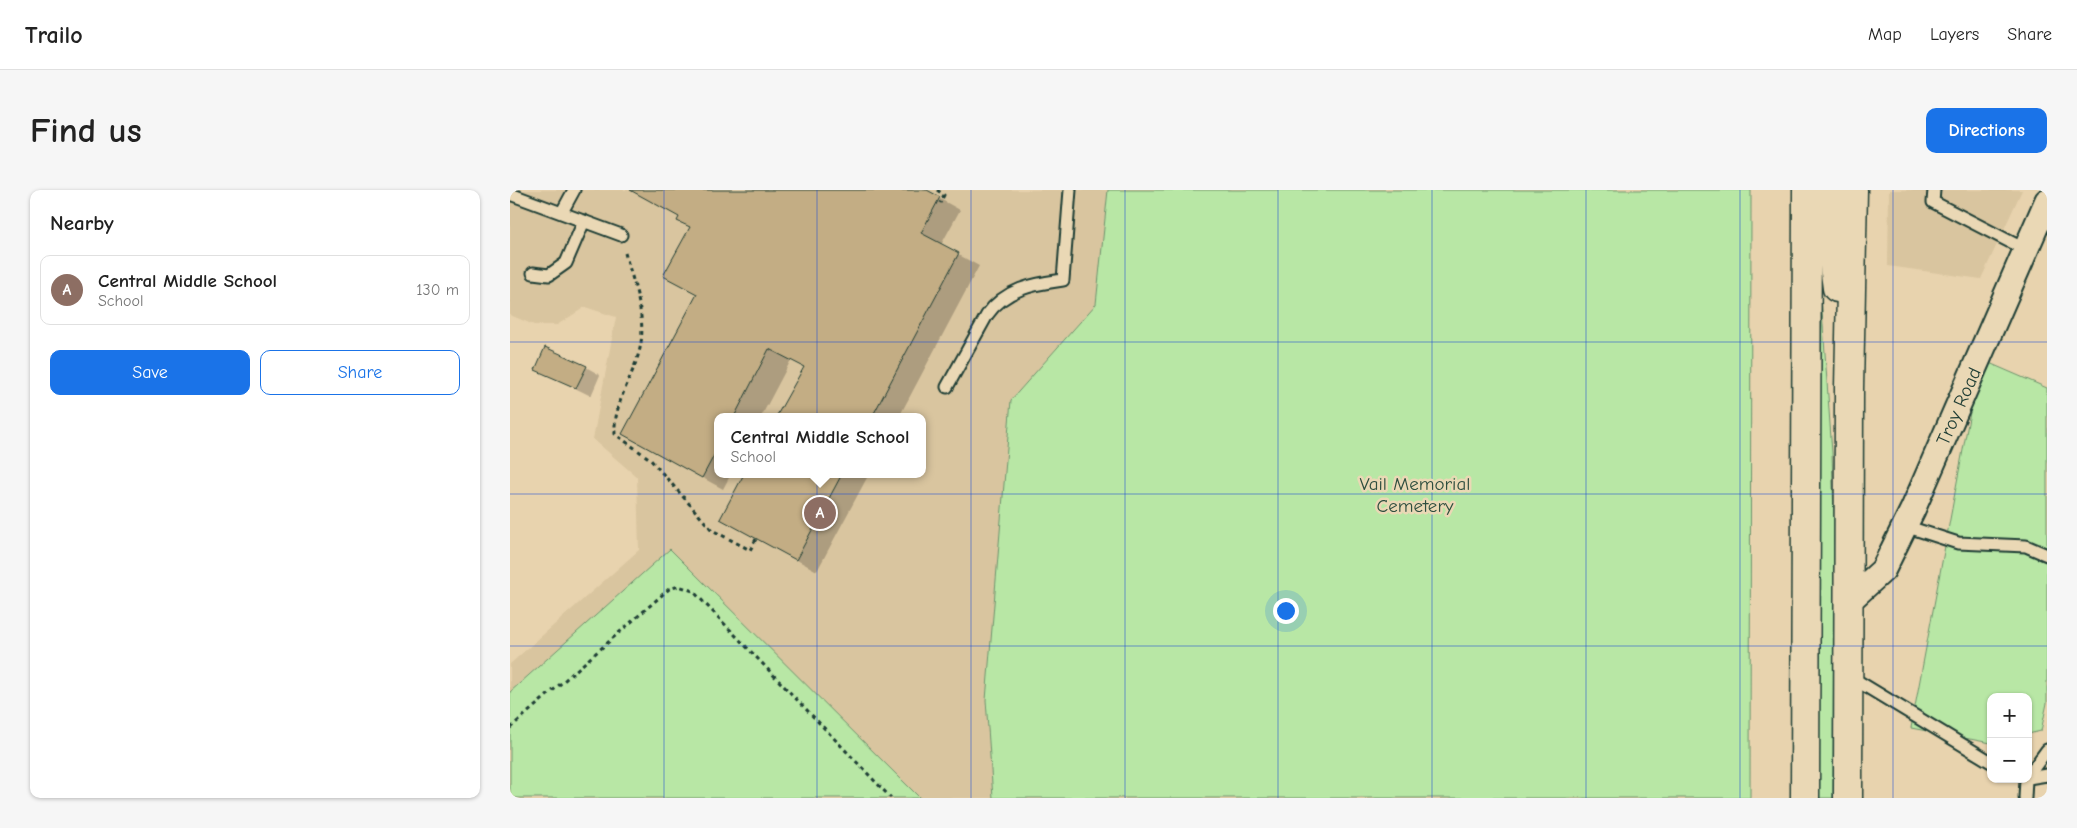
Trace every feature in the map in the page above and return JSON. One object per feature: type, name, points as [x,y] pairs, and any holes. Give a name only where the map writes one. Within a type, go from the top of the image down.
[{"type":"highway","points":[[1805,798],[1807,190]]},
{"type":"highway","points":[[1833,190],[1832,250],[1849,388]]},
{"type":"highway","points":[[1848,798],[1850,676],[1849,388],[1852,190]]},
{"type":"street","name":"Troy Road","points":[[1850,600],[1883,570],[1905,526],[2047,201]]},
{"type":"lane","points":[[562,212],[574,190]]},
{"type":"lane","points":[[948,387],[986,315],[994,304],[1014,291],[1063,280],[1070,190]]},
{"type":"lane","points":[[1934,190],[1933,202],[2026,250]]},
{"type":"lane","points":[[510,194],[620,235]]},
{"type":"lane","points":[[533,273],[549,274],[566,263],[584,221]]},
{"type":"lane","points":[[1905,526],[1958,542],[2026,546],[2047,556]]},
{"type":"lane","points":[[1850,676],[1987,760]]},
{"type":"lane","points":[[2032,772],[2047,750]]},
{"type":"lane","points":[[2032,777],[2047,775]]},
{"type":"lane","points":[[2025,798],[2027,783]]},
{"type":"path","points":[[937,190],[944,195],[940,203]]},
{"type":"path","points":[[620,235],[641,311],[641,342],[634,370],[614,420],[615,434],[650,459],[712,530],[750,550],[756,539]]},
{"type":"path","points":[[510,728],[669,589],[679,586],[693,591],[891,798]]},
{"type":"shaded area","points":[[510,190],[1108,190],[1096,304],[1011,400],[986,700],[993,798],[510,798],[510,664],[639,550],[637,477],[593,439],[616,317],[585,307],[557,325],[534,325],[510,315]]},
{"type":"shaded area","points":[[1889,190],[2022,190],[1981,279],[1888,266]]},
{"type":"green space","name":"Vail Memorial Cemetery","points":[[1108,190],[1751,190],[1750,798],[993,798],[986,700],[1011,400],[1096,304]]},
{"type":"green space","points":[[1821,296],[1832,453],[1834,519],[1833,798],[1814,798]]},
{"type":"green space","points":[[1980,359],[2047,388],[2047,703],[2041,731],[2032,733],[2032,693],[1987,693],[1987,742],[1911,728]]},
{"type":"green space","points":[[670,549],[920,798],[510,798],[510,692]]},
{"type":"building","points":[[630,190],[927,190],[940,197],[921,233],[959,253],[874,413],[778,413],[804,367],[769,349],[736,413],[714,413],[714,456],[702,478],[622,434],[697,294],[663,276],[690,227],[677,221],[679,217]]},
{"type":"building","points":[[545,347],[587,366],[576,388],[535,370]]},
{"type":"building","points":[[742,478],[840,478],[796,560],[720,519]]},
{"type":"place","name":"Central Middle School","points":[[820,513]]}]
